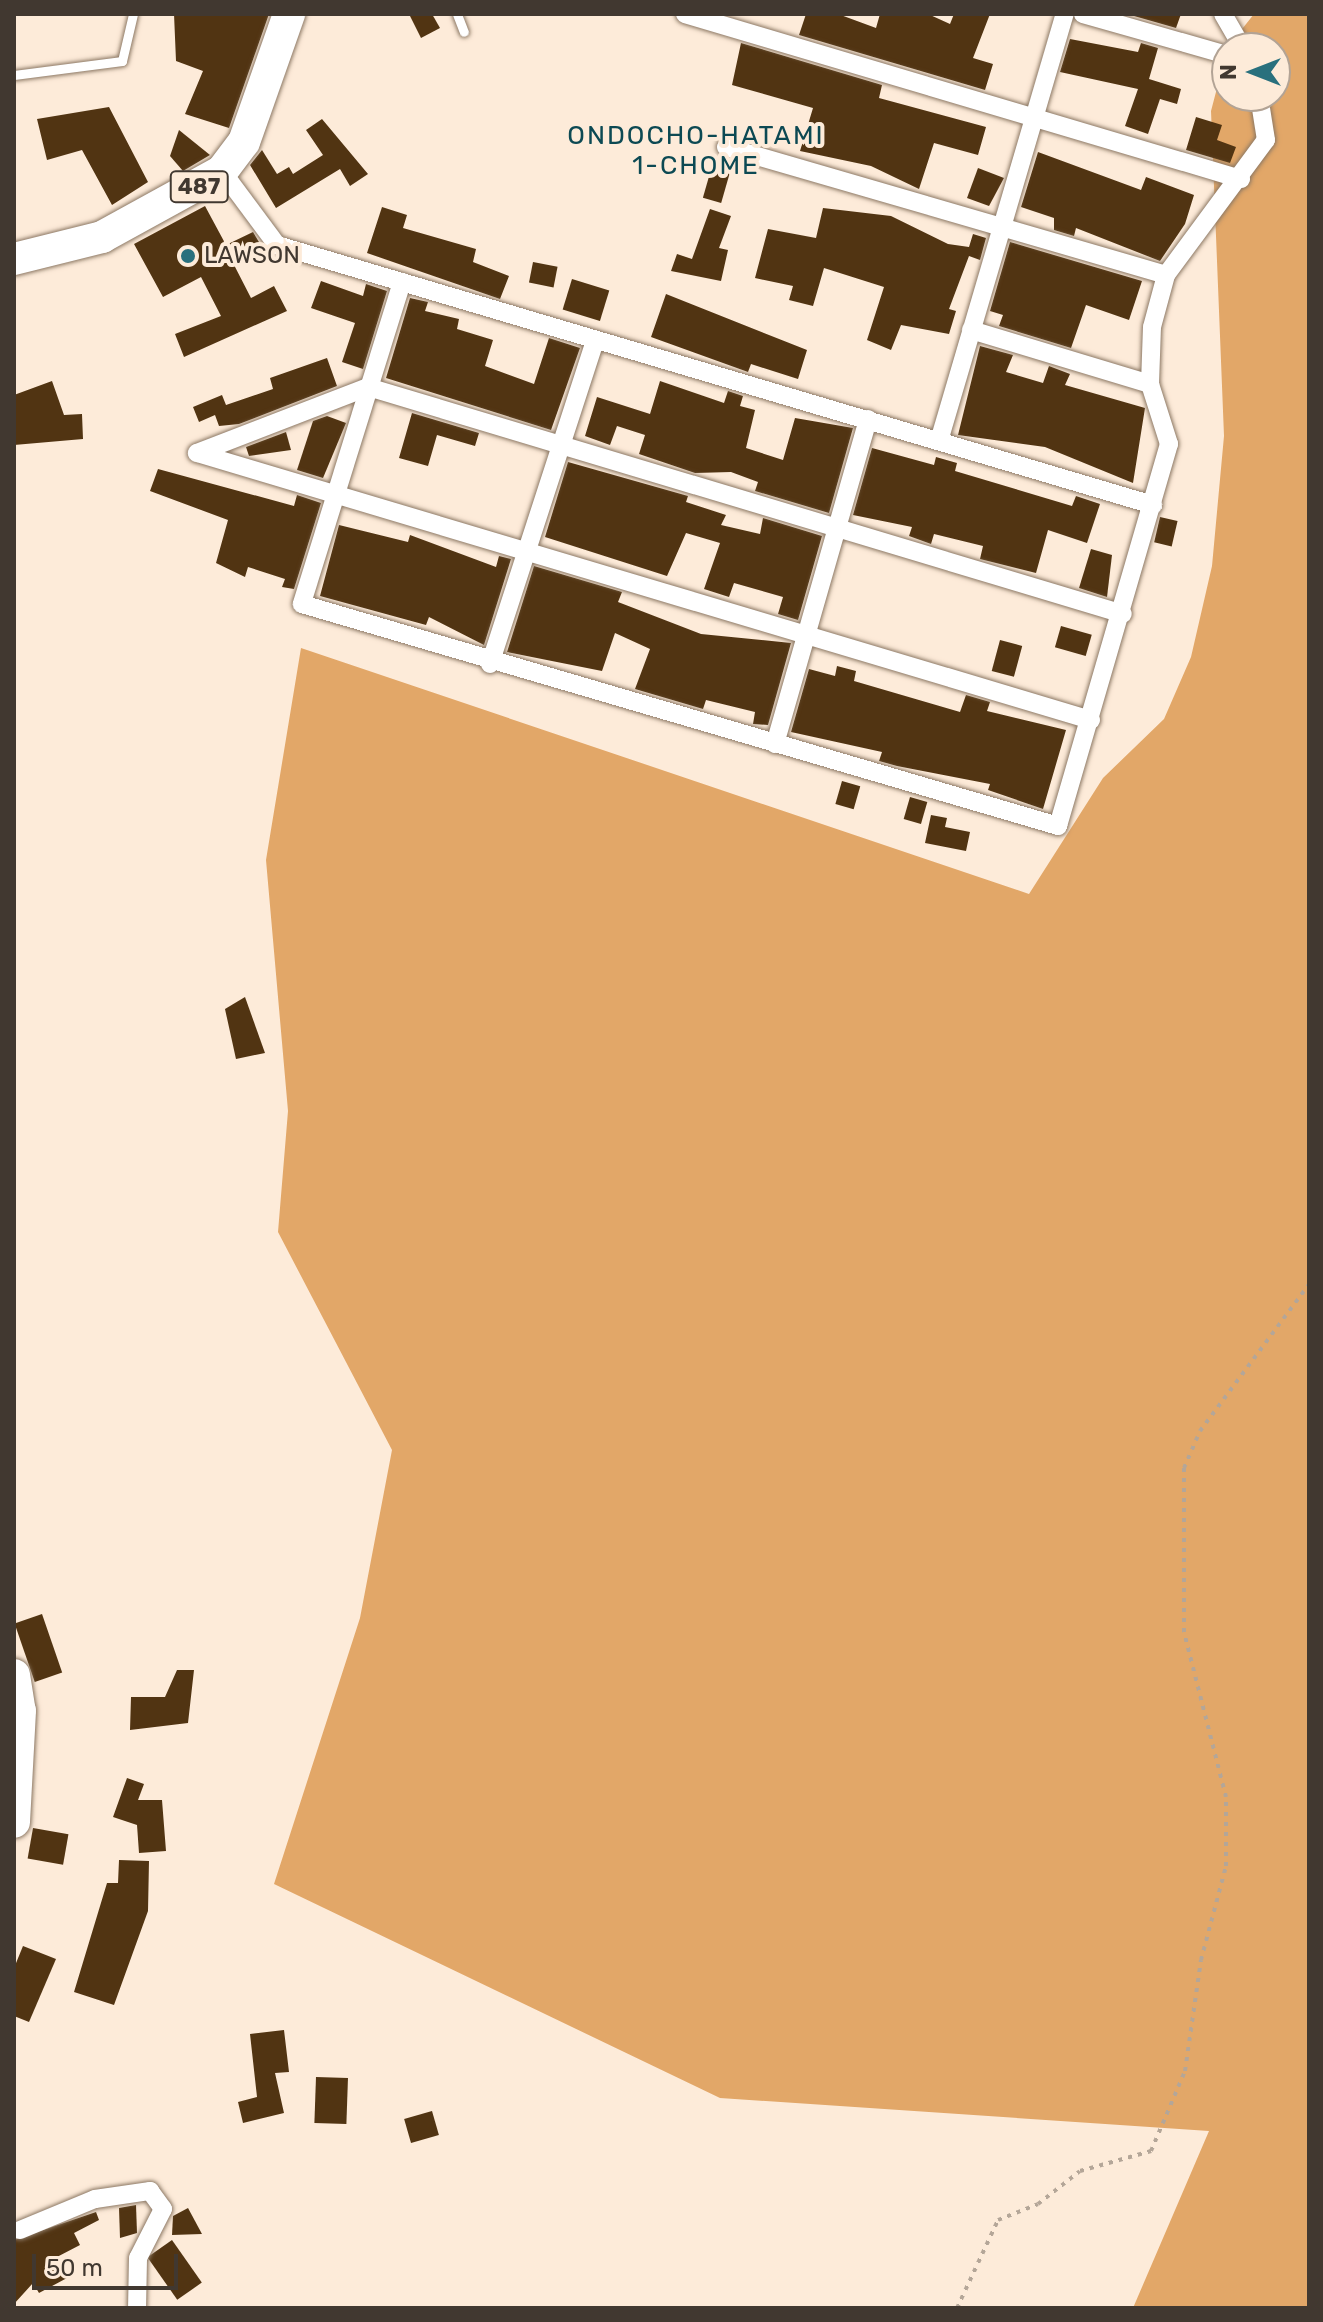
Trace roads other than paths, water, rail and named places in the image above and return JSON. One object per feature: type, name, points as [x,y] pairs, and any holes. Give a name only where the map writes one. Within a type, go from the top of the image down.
[{"type":"highway","name":"487","points":[[14,259],[102,237],[222,171],[244,142],[289,14]]},
{"type":"highway","points":[[14,1675],[20,1753],[14,1822]]},
{"type":"street","points":[[685,14],[1241,179]]},
{"type":"street","points":[[939,441],[1065,14]]},
{"type":"street","points":[[1083,14],[1211,50]]},
{"type":"street","points":[[1223,14],[1234,32]]},
{"type":"street","points":[[402,282],[302,604],[490,664],[1058,826],[1123,614],[1169,444],[1150,384],[1152,327],[1166,275],[1241,179],[1266,140],[1262,112]]},
{"type":"street","points":[[726,147],[1166,275]]},
{"type":"street","points":[[222,171],[277,245],[1153,505]]},
{"type":"street","points":[[971,330],[1150,384]]},
{"type":"street","points":[[490,664],[595,341]]},
{"type":"street","points":[[1091,720],[197,453],[368,387],[1123,614]]},
{"type":"street","points":[[775,744],[841,530],[868,419]]},
{"type":"street","points":[[20,2230],[95,2199],[150,2191],[163,2209],[138,2258],[137,2308]]},
{"type":"lane","points":[[14,75],[122,61],[133,14]]},
{"type":"lane","points":[[457,14],[464,32]]},
{"type":"place","name":"LAWSON","points":[[188,256]]},
{"type":"district","name":"ONDOCHO-HATAMI 1-CHOME","points":[[696,151]]}]
